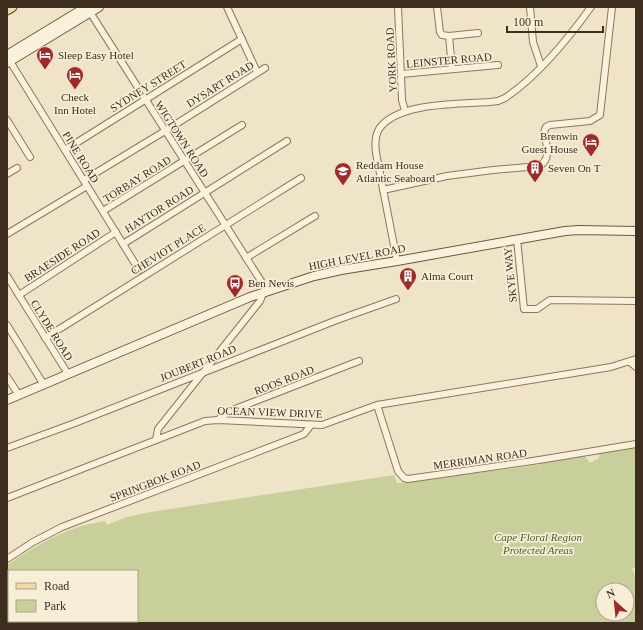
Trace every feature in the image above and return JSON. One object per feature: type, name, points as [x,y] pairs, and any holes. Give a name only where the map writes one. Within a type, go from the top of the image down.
[{"type":"main road","points":[[7,10],[12,7]]},
{"type":"street","points":[[8,59],[87,9],[99,7]]},
{"type":"street","points":[[227,7],[257,72]]},
{"type":"street","name":"YORK ROAD","points":[[398,7],[402,100],[405,112]]},
{"type":"street","points":[[437,7],[440,32],[445,36],[452,70]]},
{"type":"street","points":[[530,7],[533,42],[541,66]]},
{"type":"street","points":[[398,261],[375,148],[377,134],[383,124],[405,112],[431,106],[498,101],[511,94],[564,42],[592,7]]},
{"type":"street","points":[[383,190],[447,176],[539,166],[544,163],[546,159],[544,132],[548,126],[590,121],[597,118],[601,112],[612,7]]},
{"type":"street","name":"WIGTOWN ROAD","points":[[87,9],[166,130],[261,281]]},
{"type":"street","points":[[445,36],[478,33]]},
{"type":"street","name":"SYDNEY STREET","points":[[65,150],[242,39]]},
{"type":"street","name":"PINE ROAD","points":[[8,59],[139,270]]},
{"type":"street","name":"LEINSTER ROAD","points":[[401,74],[498,65]]},
{"type":"street","name":"DYSART ROAD","points":[[7,234],[264,68]]},
{"type":"street","points":[[7,120],[30,157]]},
{"type":"street","name":"TORBAY ROAD","points":[[103,211],[242,125]]},
{"type":"street","name":"HAYTOR ROAD","points":[[123,244],[287,141]]},
{"type":"street","points":[[7,174],[17,168]]},
{"type":"street","name":"CHEVIOT PLACE","points":[[45,338],[301,178]]},
{"type":"street","points":[[246,258],[315,216]]},
{"type":"street","name":"HIGH LEVEL ROAD","points":[[7,400],[264,291],[325,272],[579,230],[636,230]]},
{"type":"street","name":"BRAESIDE ROAD","points":[[18,295],[116,232]]},
{"type":"street","name":"SKYE WAY","points":[[517,240],[524,309],[537,309],[550,300],[636,301]]},
{"type":"street","name":"CLYDE ROAD","points":[[7,276],[68,374]]},
{"type":"street","points":[[156,440],[158,429],[260,301],[264,291]]},
{"type":"street","name":"JOUBERT ROAD","points":[[7,448],[337,320],[396,299]]},
{"type":"street","points":[[7,325],[44,384]]},
{"type":"street","points":[[633,360],[636,367]]},
{"type":"street","name":"OCEAN VIEW DRIVE","points":[[7,498],[205,421],[218,420],[311,425],[328,424],[377,405],[611,367],[633,360]]},
{"type":"street","name":"ROOS ROAD","points":[[218,420],[236,409],[359,361]]},
{"type":"street","points":[[7,377],[19,395]]},
{"type":"street","name":"MERRIMAN ROAD","points":[[377,405],[398,471],[404,478],[408,479],[636,444]]},
{"type":"street","name":"SPRINGBOK ROAD","points":[[7,559],[50,532],[304,434],[311,425]]},
{"type":"green space","name":"Cape Floral Region Protected Areas","points":[[636,446],[636,567],[632,569],[636,578],[636,623],[7,623],[7,565],[50,539],[81,526],[105,521],[107,525],[126,517],[151,512],[394,475],[397,483],[401,483],[537,465],[583,454],[590,463],[599,458],[600,452]]},
{"type":"place","name":"Sleep Easy Hotel","points":[[45,70]]},
{"type":"place","name":"Check Inn Hotel","points":[[75,90]]},
{"type":"place","name":"Brenwin Guest House","points":[[591,157]]},
{"type":"place","name":"Seven On T","points":[[535,183]]},
{"type":"place","name":"Reddam House Atlantic Seaboard","points":[[343,186]]},
{"type":"place","name":"Alma Court","points":[[408,291]]},
{"type":"place","name":"Ben Nevis","points":[[235,298]]}]
